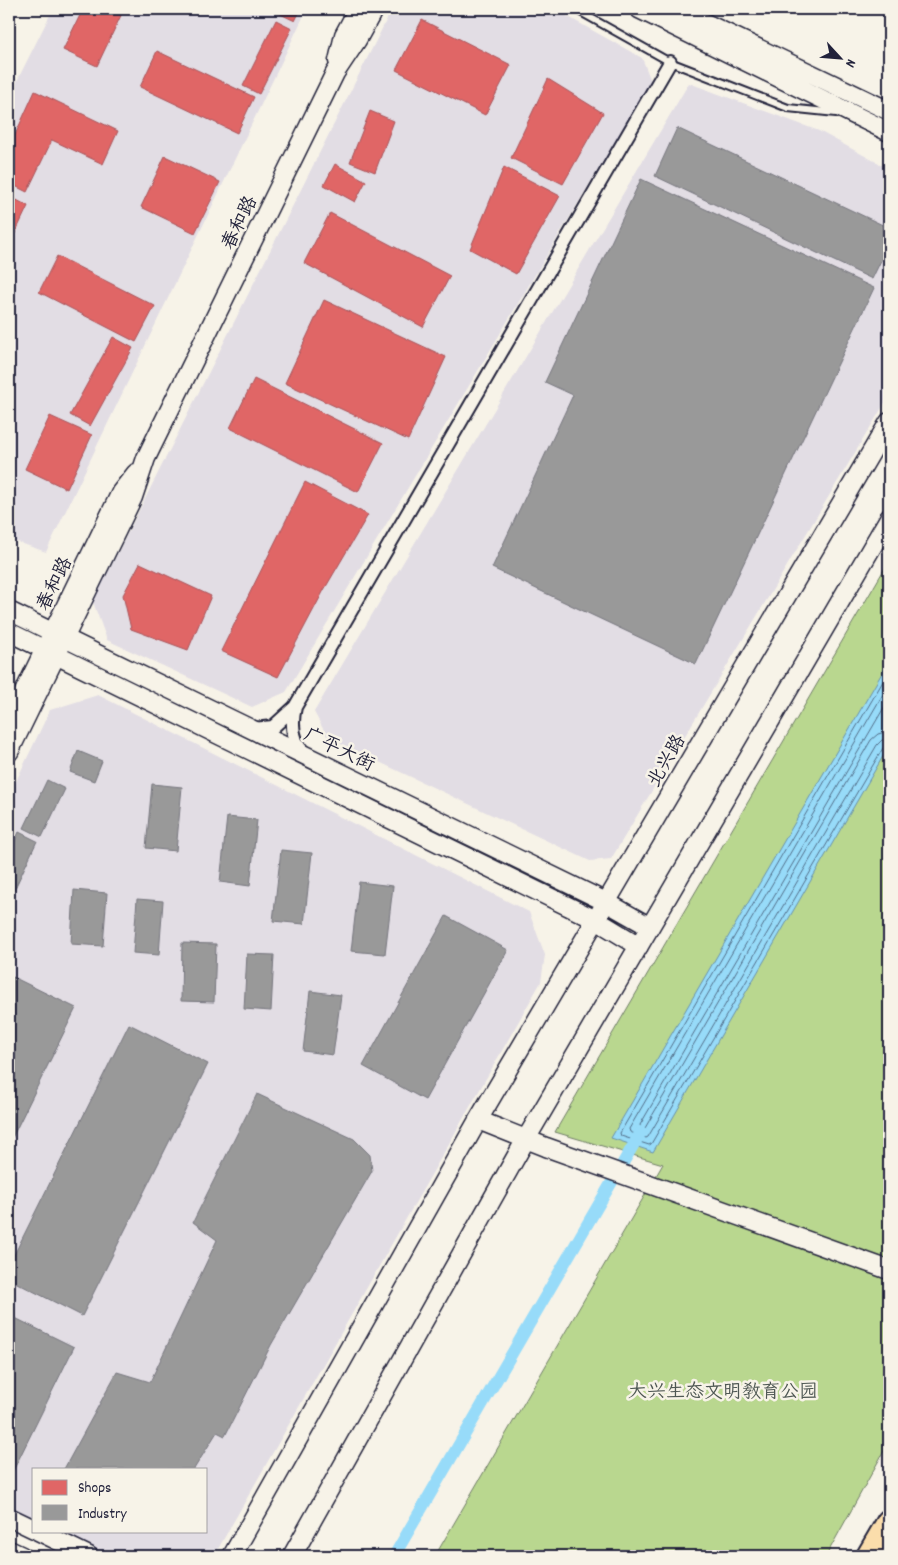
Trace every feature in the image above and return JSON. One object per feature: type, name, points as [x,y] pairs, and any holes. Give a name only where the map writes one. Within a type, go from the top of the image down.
[{"type":"highway","points":[[869,1556],[889,1522]]},
{"type":"street","points":[[335,73],[344,35],[358,9]]},
{"type":"street","name":"春和路","points":[[50,652],[59,636],[121,492],[146,458],[335,73],[357,40],[374,9]]},
{"type":"street","points":[[638,9],[889,132]]},
{"type":"street","points":[[676,9],[889,111]]},
{"type":"street","points":[[253,730],[273,727],[295,707],[670,62]]},
{"type":"street","name":"北兴路","points":[[232,1556],[478,1120],[889,422]]},
{"type":"street","points":[[292,1556],[526,1139],[889,518]]},
{"type":"street","name":"广平大街","points":[[9,611],[606,902],[650,927]]},
{"type":"street","points":[[9,632],[596,920],[639,946]]},
{"type":"street","points":[[9,722],[50,652]]},
{"type":"street","points":[[9,752],[50,652]]},
{"type":"street","points":[[295,707],[292,722],[295,736],[300,749],[309,757]]},
{"type":"street","points":[[478,1120],[546,1147],[889,1270]]},
{"type":"street","points":[[9,1517],[32,1528]]},
{"type":"street","points":[[40,1532],[89,1556]]},
{"type":"street","points":[[9,1550],[22,1556]]},
{"type":"lane","points":[[575,9],[670,62],[788,108],[855,115]]},
{"type":"shaded area","points":[[53,9],[307,9],[46,552],[9,539],[9,97]]},
{"type":"shaded area","points":[[392,9],[554,9],[642,58],[651,81],[286,692],[252,707],[107,640],[93,602]]},
{"type":"shaded area","points":[[689,83],[819,131],[889,169],[889,396],[611,859],[590,861],[328,738],[314,712]]},
{"type":"shaded area","points":[[98,695],[529,912],[545,955],[541,982],[214,1556],[105,1556],[52,1532],[208,1532],[208,1468],[32,1468],[32,1523],[9,1513],[9,796],[50,710]]},
{"type":"green space","name":"大兴生态文明教育公园","points":[[889,561],[889,1442],[826,1556],[435,1556],[663,1164],[555,1132]]},
{"type":"water","points":[[889,661],[889,746],[653,1152],[611,1138]]},
{"type":"building: Shops","points":[[83,9],[124,9],[97,66],[63,50]]},
{"type":"building: Shops","points":[[270,9],[301,9],[295,21]]},
{"type":"building: Shops","points":[[276,20],[292,28],[259,94],[243,86]]},
{"type":"building: Shops","points":[[422,20],[511,65],[485,115],[396,70]]},
{"type":"building: Shops","points":[[157,51],[254,97],[237,133],[140,87]]},
{"type":"building: Shops","points":[[548,79],[603,113],[563,184],[511,158]]},
{"type":"building: Shops","points":[[35,91],[118,131],[103,164],[52,140],[27,192],[9,183],[9,148]]},
{"type":"building: Shops","points":[[370,111],[394,121],[375,172],[350,162]]},
{"type":"building: Shops","points":[[165,156],[220,182],[195,233],[141,207]]},
{"type":"building: Shops","points":[[335,164],[366,181],[355,202],[324,185]]},
{"type":"building: Shops","points":[[504,167],[560,196],[516,274],[470,249]]},
{"type":"building: Shops","points":[[9,196],[28,206],[9,246]]},
{"type":"building: Shops","points":[[330,213],[450,276],[423,327],[304,263]]},
{"type":"building: Shops","points":[[57,256],[155,306],[136,342],[39,292]]},
{"type":"building: Shops","points":[[324,300],[446,357],[408,440],[285,383]]},
{"type":"building: Shops","points":[[113,337],[133,348],[90,426],[70,415]]},
{"type":"building: Shops","points":[[254,379],[383,443],[358,492],[230,428]]},
{"type":"building: Shops","points":[[50,416],[92,435],[67,489],[25,469]]},
{"type":"building: Shops","points":[[305,482],[368,515],[324,590],[278,677],[221,651]]},
{"type":"building: Shops","points":[[140,563],[211,596],[188,650],[131,629],[123,595]]},
{"type":"building: Industry","points":[[677,128],[889,228],[889,244],[872,279],[655,176]]},
{"type":"building: Industry","points":[[641,179],[874,288],[696,664],[492,568],[573,395],[545,382]]},
{"type":"building: Industry","points":[[78,751],[102,761],[94,781],[70,772]]},
{"type":"building: Industry","points":[[47,780],[65,789],[42,837],[24,828]]},
{"type":"building: Industry","points":[[152,784],[182,787],[176,851],[146,848]]},
{"type":"building: Industry","points":[[227,817],[257,820],[250,886],[220,882]]},
{"type":"building: Industry","points":[[19,832],[37,841],[9,901],[9,854]]},
{"type":"building: Industry","points":[[281,850],[312,853],[304,924],[273,921]]},
{"type":"building: Industry","points":[[359,882],[393,886],[385,954],[351,951]]},
{"type":"building: Industry","points":[[74,890],[107,893],[103,946],[71,944]]},
{"type":"building: Industry","points":[[137,899],[163,901],[159,955],[133,953]]},
{"type":"building: Industry","points":[[446,916],[508,950],[425,1100],[363,1066]]},
{"type":"building: Industry","points":[[182,943],[216,944],[214,1002],[181,1001]]},
{"type":"building: Industry","points":[[247,954],[274,955],[271,1011],[244,1009]]},
{"type":"building: Industry","points":[[13,977],[76,1008],[9,1144],[9,985]]},
{"type":"building: Industry","points":[[310,991],[341,995],[333,1055],[303,1051]]},
{"type":"building: Industry","points":[[129,1024],[208,1064],[82,1316],[9,1279],[9,1265]]},
{"type":"building: Industry","points":[[257,1094],[354,1139],[370,1155],[372,1171],[271,1345],[225,1436],[217,1432],[195,1468],[65,1468],[117,1372],[150,1382],[217,1240],[193,1222]]},
{"type":"building: Industry","points":[[9,1315],[74,1347],[9,1479]]},
{"type":"waterway","points":[[394,1556],[641,1132]]}]
